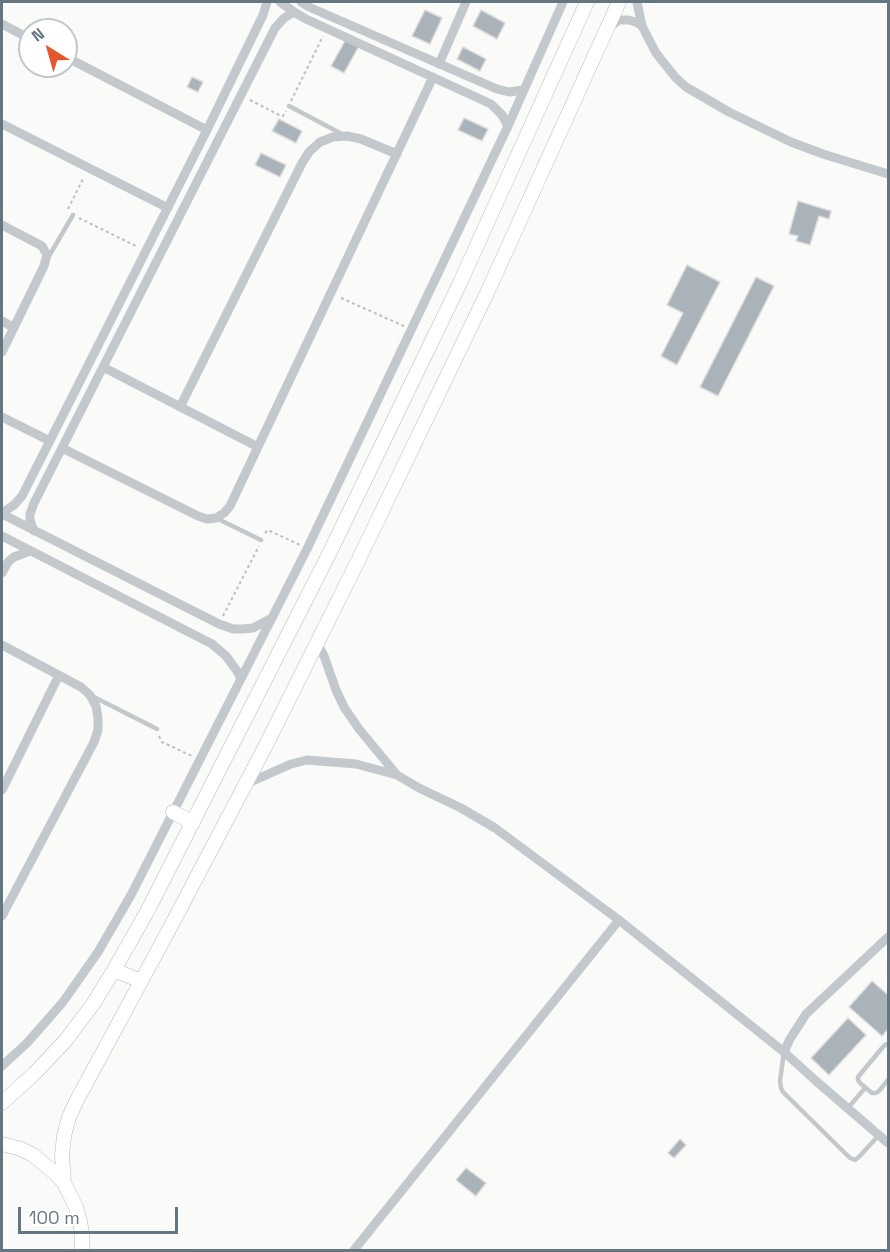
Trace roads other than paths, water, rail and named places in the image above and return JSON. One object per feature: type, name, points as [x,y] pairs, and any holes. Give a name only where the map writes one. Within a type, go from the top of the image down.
[{"type":"street","points":[[267,2],[263,15],[207,130],[22,496],[2,514],[219,624],[233,629],[254,628],[272,618]]},
{"type":"street","points":[[280,2],[294,12],[496,107],[508,126]]},
{"type":"street","points":[[301,2],[489,86],[509,92],[524,90]]},
{"type":"street","points":[[439,64],[466,2]]},
{"type":"street","points":[[2,1066],[27,1043],[63,1002],[98,952],[131,895],[307,549],[508,126],[562,2]]},
{"type":"street","points":[[2,1103],[66,1040],[93,1004],[148,910],[325,562],[455,293],[587,2]]},
{"type":"street","points":[[64,1183],[62,1155],[64,1136],[77,1100],[246,784],[317,643],[487,292],[619,2]]},
{"type":"street","points":[[637,2],[642,26],[648,40],[680,82],[759,128],[834,158],[888,174]]},
{"type":"street","points":[[34,531],[30,514],[34,503],[275,28],[284,18],[294,12]]},
{"type":"street","points":[[327,28],[332,17]]},
{"type":"street","points":[[606,30],[620,20],[636,22],[642,26]]},
{"type":"street","points":[[2,24],[18,33]]},
{"type":"street","points":[[78,63],[207,130]]},
{"type":"street","points":[[62,448],[198,516],[207,519],[216,518],[224,513],[230,506],[433,77]]},
{"type":"street","points":[[483,100],[489,86]]},
{"type":"street","points":[[2,124],[168,208]]},
{"type":"street","points":[[180,407],[309,152],[320,142],[333,137],[347,136],[361,139],[397,154]]},
{"type":"street","points":[[2,225],[42,246],[45,250],[46,261],[2,352]]},
{"type":"street","points":[[2,321],[14,328]]},
{"type":"street","points":[[103,367],[258,447]]},
{"type":"street","points":[[2,417],[50,441]]},
{"type":"street","points":[[22,496],[34,503]]},
{"type":"street","points":[[2,536],[212,644],[232,663],[241,679]]},
{"type":"street","points":[[2,573],[14,557],[30,550]]},
{"type":"street","points":[[317,643],[344,707],[397,775]]},
{"type":"street","points":[[2,645],[81,687],[90,695],[96,706],[98,718],[98,730],[94,742],[2,916]]},
{"type":"street","points":[[2,790],[59,675]]},
{"type":"street","points":[[246,784],[291,764],[307,760],[356,764],[397,775],[460,808],[495,828],[619,920],[784,1052],[888,1143]]},
{"type":"street","points":[[173,812],[193,823]]},
{"type":"street","points":[[354,1251],[619,920]]},
{"type":"street","points":[[784,1052],[806,1014],[888,937]]},
{"type":"street","points":[[114,970],[141,981]]},
{"type":"street","points":[[2,1144],[33,1155],[45,1163],[64,1183],[74,1201],[80,1221],[82,1251]]},
{"type":"lane","points":[[289,106],[347,136]]},
{"type":"lane","points":[[46,261],[73,215]]},
{"type":"lane","points":[[216,518],[261,540]]},
{"type":"lane","points":[[90,695],[157,729]]},
{"type":"lane","points":[[888,1044],[858,1077],[858,1080],[872,1093],[876,1093],[888,1080]]},
{"type":"lane","points":[[784,1052],[780,1080],[783,1092],[850,1158],[855,1160],[859,1157],[879,1135]]},
{"type":"lane","points":[[848,1108],[865,1088]]}]
